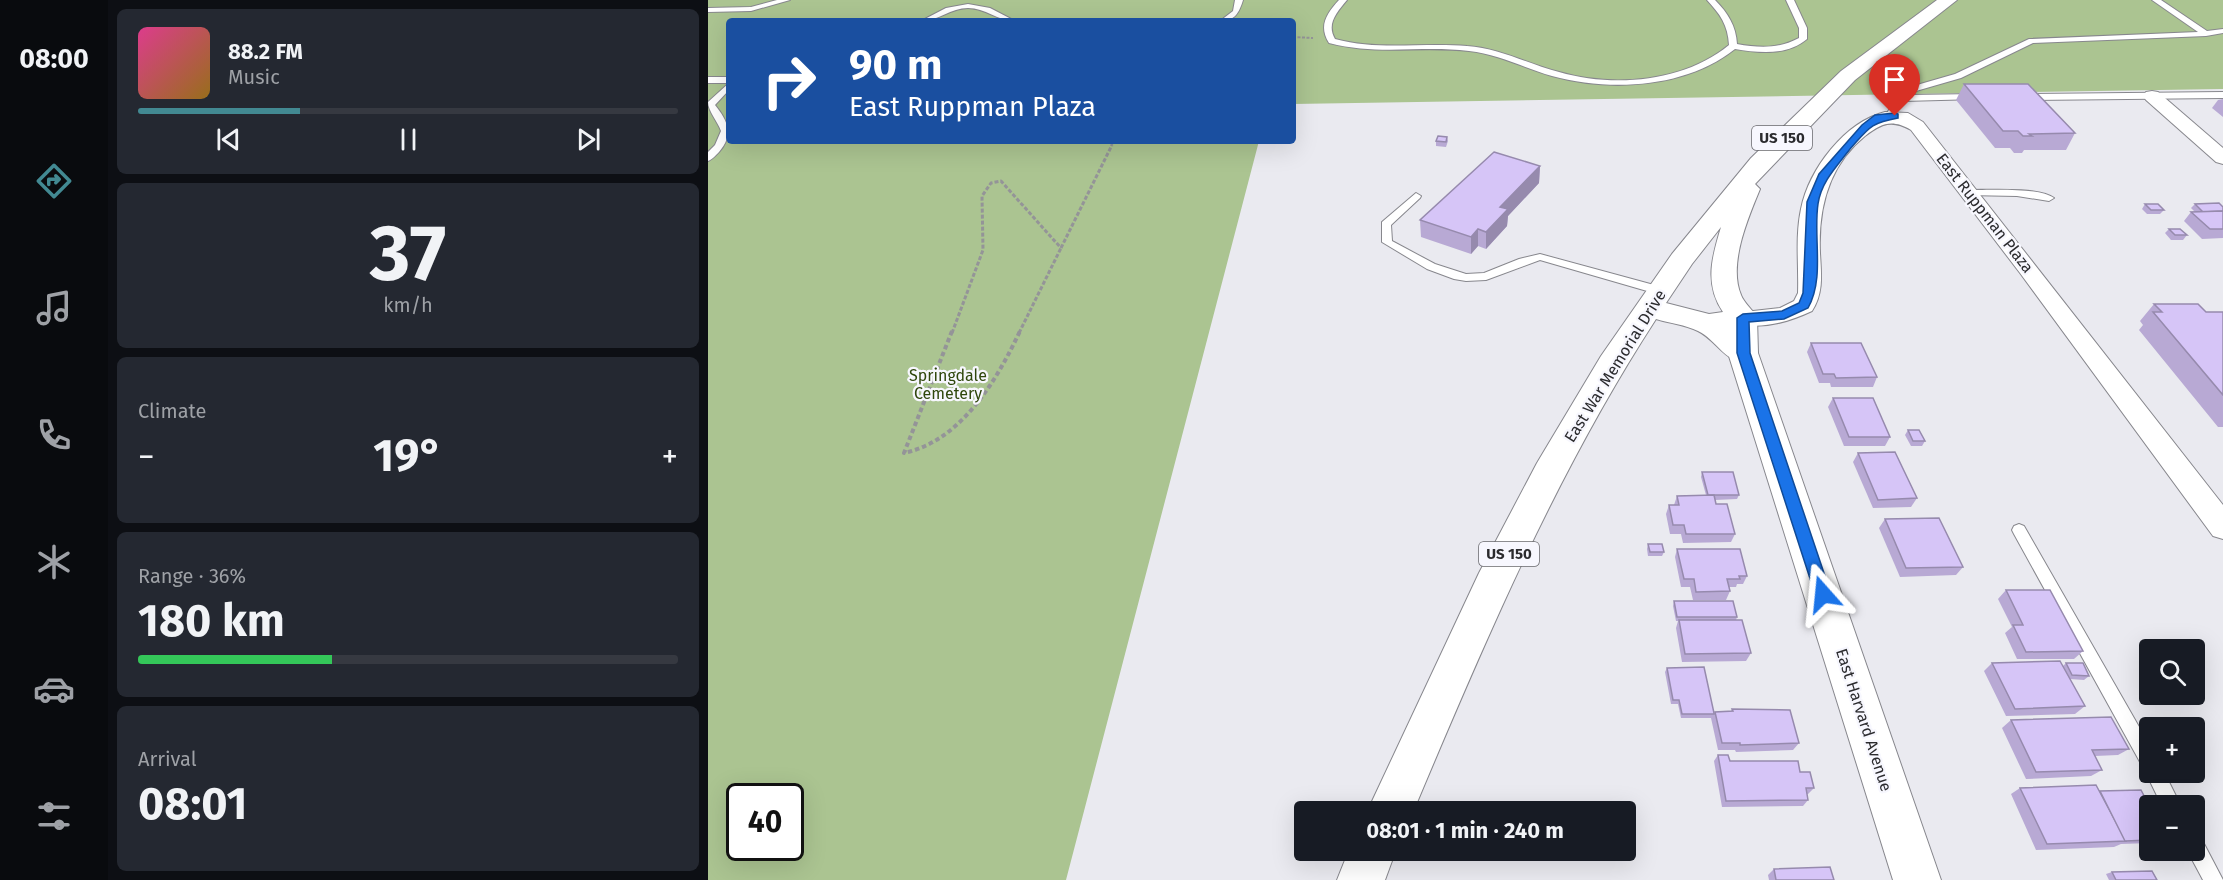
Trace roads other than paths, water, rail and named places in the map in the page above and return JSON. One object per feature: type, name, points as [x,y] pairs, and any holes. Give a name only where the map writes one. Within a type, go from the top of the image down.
[{"type":"main road","name":"East War Memorial Drive","points":[[1395,801],[1454,668],[1526,519],[1599,388],[1655,300],[1713,218],[1775,145],[1860,64],[1948,0]]},
{"type":"main road","points":[[1743,335],[1726,294],[1728,246],[1746,192],[1775,145]]},
{"type":"main road","points":[[1655,300],[1709,324],[1743,335]]},
{"type":"main road","name":"East Harvard Avenue","points":[[1743,335],[1917,880]]},
{"type":"main road","points":[[1361,880],[1369,861]]},
{"type":"street","points":[[2152,96],[2223,158]]},
{"type":"street","name":"East Ruppman Plaza","points":[[1895,107],[1917,126],[1970,193],[2223,527]]},
{"type":"street","points":[[1743,335],[1804,306],[1809,293],[1813,202],[1820,183],[1829,167],[1865,127],[1895,107]]},
{"type":"lane","points":[[708,10],[751,9],[786,0]]},
{"type":"lane","points":[[942,0],[983,8],[1005,18]]},
{"type":"lane","points":[[1228,18],[1236,12],[1239,0]]},
{"type":"lane","points":[[1343,0],[1330,17],[1327,29],[1332,41],[1348,46],[1385,50],[1449,47],[1479,49],[1567,77],[1595,80],[1677,76],[1718,60],[1733,46],[1733,30],[1729,20],[1711,0]]},
{"type":"lane","points":[[1733,46],[1777,50],[1790,47],[1803,39],[1803,28],[1790,0]]},
{"type":"lane","points":[[2156,0],[2206,34]]},
{"type":"lane","points":[[930,18],[953,3]]},
{"type":"lane","points":[[1895,107],[1913,89],[1958,76],[2032,41],[2223,32]]},
{"type":"lane","points":[[708,80],[726,80]]},
{"type":"lane","points":[[708,158],[719,146],[726,131],[720,117],[710,105],[726,88]]},
{"type":"lane","points":[[2007,97],[2223,95]]},
{"type":"lane","points":[[1895,107],[1985,97]]},
{"type":"lane","points":[[1970,193],[2017,193],[2049,198]]},
{"type":"lane","points":[[1416,196],[1386,224],[1387,242],[1444,272],[1477,278],[1522,259],[1540,257],[1655,300]]},
{"type":"lane","points":[[2019,530],[2139,744]]},
{"type":"lane","points":[[2203,861],[2214,880]]},
{"type":"park label","name":"Springdale Cemetery","points":[[948,384]]}]
